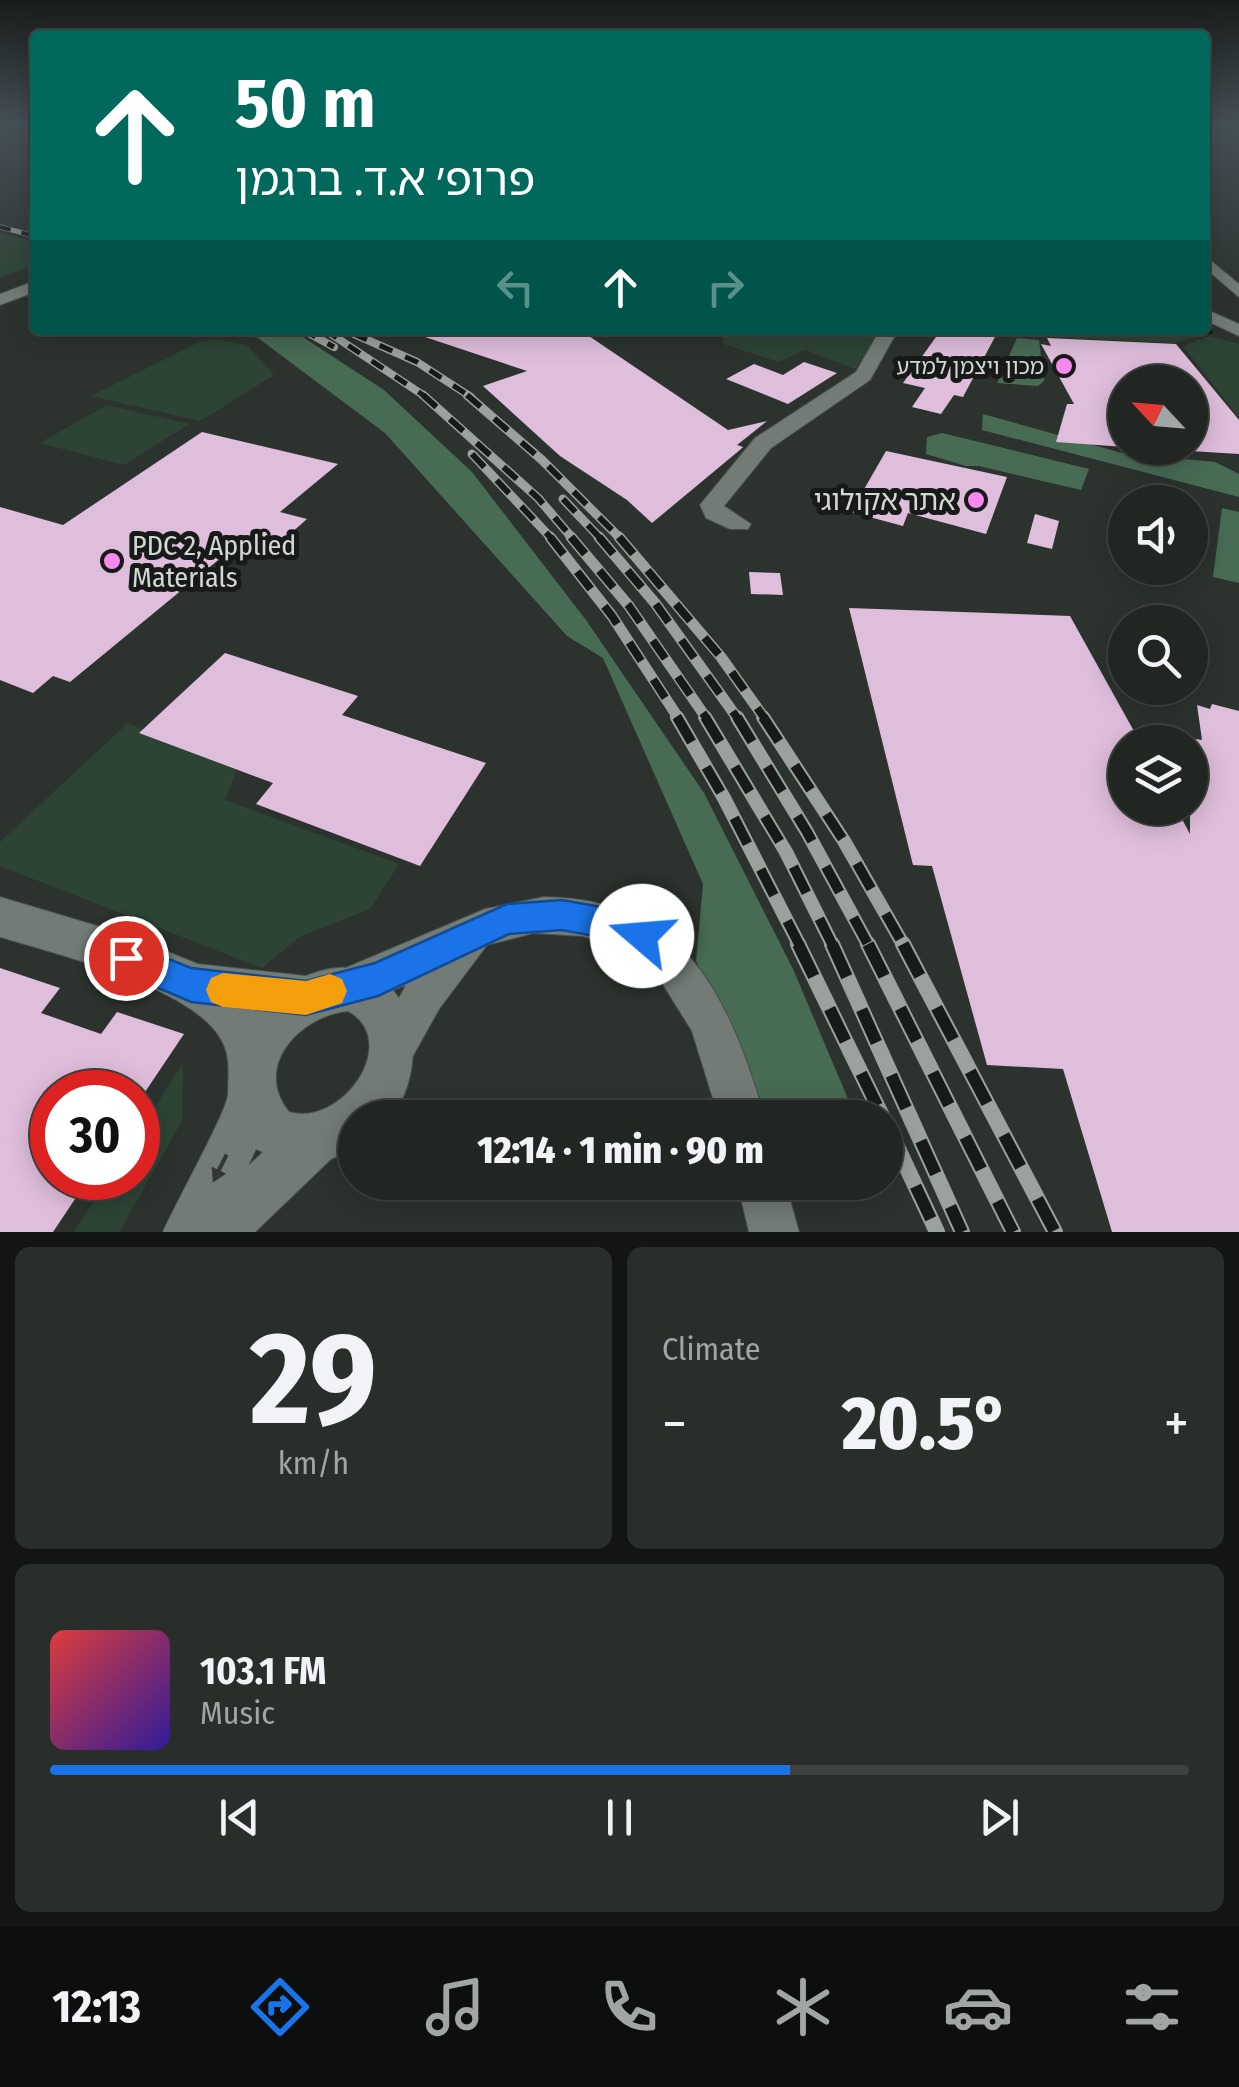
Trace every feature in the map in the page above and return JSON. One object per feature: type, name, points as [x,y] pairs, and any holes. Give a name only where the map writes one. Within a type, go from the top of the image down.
[{"type":"street","points":[[1210,264],[1238,289]]},
{"type":"street","points":[[0,287],[30,276]]},
{"type":"street","points":[[0,300],[30,288]]},
{"type":"street","points":[[1210,316],[1239,331]]},
{"type":"street","points":[[740,524],[714,513],[712,505],[763,444],[863,376],[886,335]]},
{"type":"street","points":[[190,1232],[252,1082],[262,1038],[277,1019],[324,994],[378,979],[493,924],[537,915],[591,919],[642,936],[664,952],[685,976],[704,1010],[736,1100]]},
{"type":"street","points":[[0,917],[126,958],[191,985],[232,1014],[260,1120],[274,1134],[292,1141],[338,1127]]},
{"type":"street","points":[[373,1100],[380,1094],[391,1070],[395,1046],[424,994],[444,968],[493,924]]},
{"type":"street","points":[[191,985],[373,999],[384,1010],[395,1046]]},
{"type":"street","points":[[216,1232],[338,1130]]},
{"type":"street","points":[[766,1200],[774,1232]]},
{"type":"green space","points":[[0,233],[30,241],[30,267],[0,277]]},
{"type":"green space","points":[[243,335],[300,335],[384,390],[472,472],[586,620],[704,793],[793,969],[848,1100],[761,1100],[696,961],[703,884],[603,658],[567,636],[385,433],[258,338]]},
{"type":"green space","points":[[723,335],[879,335],[855,369],[805,350],[779,362],[723,344]]},
{"type":"green space","points":[[1049,335],[1202,335],[1175,343]]},
{"type":"green space","points":[[1210,336],[1239,344],[1239,418],[1208,378],[1208,365],[1198,365],[1183,346]]},
{"type":"green space","points":[[1017,338],[1039,340],[1044,381],[1038,386],[997,383]]},
{"type":"green space","points":[[214,339],[247,345],[274,375],[200,421],[91,396],[197,343]]},
{"type":"green space","points":[[107,405],[189,424],[124,465],[40,443]]},
{"type":"green space","points":[[983,414],[1108,449],[1108,463],[982,430]]},
{"type":"green space","points":[[942,433],[1089,469],[1081,490],[926,454],[927,437]]},
{"type":"green space","points":[[1215,462],[1239,474],[1239,497],[1208,489],[1208,485],[1193,485],[1116,465]]},
{"type":"green space","points":[[1222,508],[1239,512],[1239,583],[1213,577]]},
{"type":"green space","points":[[128,723],[237,770],[225,800],[399,864],[370,909],[301,936],[262,968],[0,866],[0,842]]},
{"type":"green space","points":[[183,1063],[182,1121],[160,1160],[160,1099]]},
{"type":"green space","points":[[95,1200],[137,1200],[119,1232],[74,1232]]},
{"type":"building","points":[[419,335],[587,335],[728,430],[767,421],[737,445],[741,449],[652,523],[627,500],[560,456],[483,386],[527,371]]},
{"type":"building","points":[[937,335],[996,335],[963,397],[954,395],[941,414],[912,407],[925,388],[903,383]]},
{"type":"building","points":[[1047,338],[1176,344],[1193,365],[1108,365],[1108,446],[1056,442],[1067,404],[1074,404],[1041,344],[1051,346]]},
{"type":"building","points":[[804,362],[837,373],[788,404],[726,379],[754,364],[783,375]]},
{"type":"building","points":[[1208,383],[1239,420],[1239,454],[1208,452]]},
{"type":"building","name":"PDC 2, Applied Materials","points":[[202,432],[338,464],[280,512],[307,519],[265,556],[234,547],[70,682],[53,676],[33,693],[0,680],[0,507],[63,525]]},
{"type":"building","points":[[886,451],[1007,477],[986,534],[908,513],[903,526],[851,512]]},
{"type":"building","points":[[1035,514],[1059,521],[1052,549],[1027,543]]},
{"type":"building","points":[[749,572],[780,573],[783,595],[751,594]]},
{"type":"building","points":[[849,608],[1070,616],[1108,684],[1108,705],[1119,705],[1131,725],[1108,725],[1108,825],[1185,825],[1190,834],[1190,825],[1208,825],[1208,725],[1200,725],[1197,705],[1210,709],[1212,704],[1239,711],[1239,1232],[1112,1232],[1063,1069],[987,1065],[932,866],[913,865]]},
{"type":"building","points":[[225,653],[358,696],[342,715],[486,763],[420,866],[256,804],[273,783],[139,733]]},
{"type":"building","points":[[0,968],[60,988],[41,1013],[101,1034],[117,1012],[184,1034],[160,1070],[30,1070],[30,1200],[74,1200],[53,1232],[0,1232]]},
{"type":"railway","points":[[0,227],[30,235]]},
{"type":"railway","points":[[312,335],[334,347]]},
{"type":"railway","points":[[333,335],[423,395]]},
{"type":"railway","points":[[356,335],[417,362],[471,397]]},
{"type":"railway","points":[[423,395],[538,498],[573,539]]},
{"type":"railway","points":[[467,395],[542,460],[619,537]]},
{"type":"railway","points":[[472,454],[552,539]]},
{"type":"railway","points":[[563,499],[601,539]]},
{"type":"railway","points":[[550,537],[612,616],[679,719]]},
{"type":"railway","points":[[571,537],[629,606],[707,719]]},
{"type":"railway","points":[[599,537],[655,603],[738,719]]},
{"type":"railway","points":[[619,537],[721,657],[765,719]]},
{"type":"railway","points":[[677,717],[724,798],[800,946]]},
{"type":"railway","points":[[705,717],[786,852],[832,944]]},
{"type":"railway","points":[[737,717],[807,832],[869,946]]},
{"type":"railway","points":[[763,717],[844,841],[904,946]]},
{"type":"railway","points":[[798,944],[874,1100]]},
{"type":"railway","points":[[832,944],[962,1232]]},
{"type":"railway","points":[[868,944],[1013,1232]]},
{"type":"railway","points":[[903,944],[1055,1232]]},
{"type":"railway","points":[[903,1159],[937,1232]]},
{"type":"slow traffic","points":[[223,990],[306,998],[330,991]]},
{"type":"place","name":"מכון ויצמן למדע","points":[[1064,366]]},
{"type":"place","name":"אתר אקולוגי","points":[[976,500]]},
{"type":"place","name":"PDC 2, Applied Materials","points":[[112,561]]},
{"type":"route","points":[[126,958],[191,985],[306,998],[378,979],[507,919],[562,915],[618,926],[642,936]]}]
